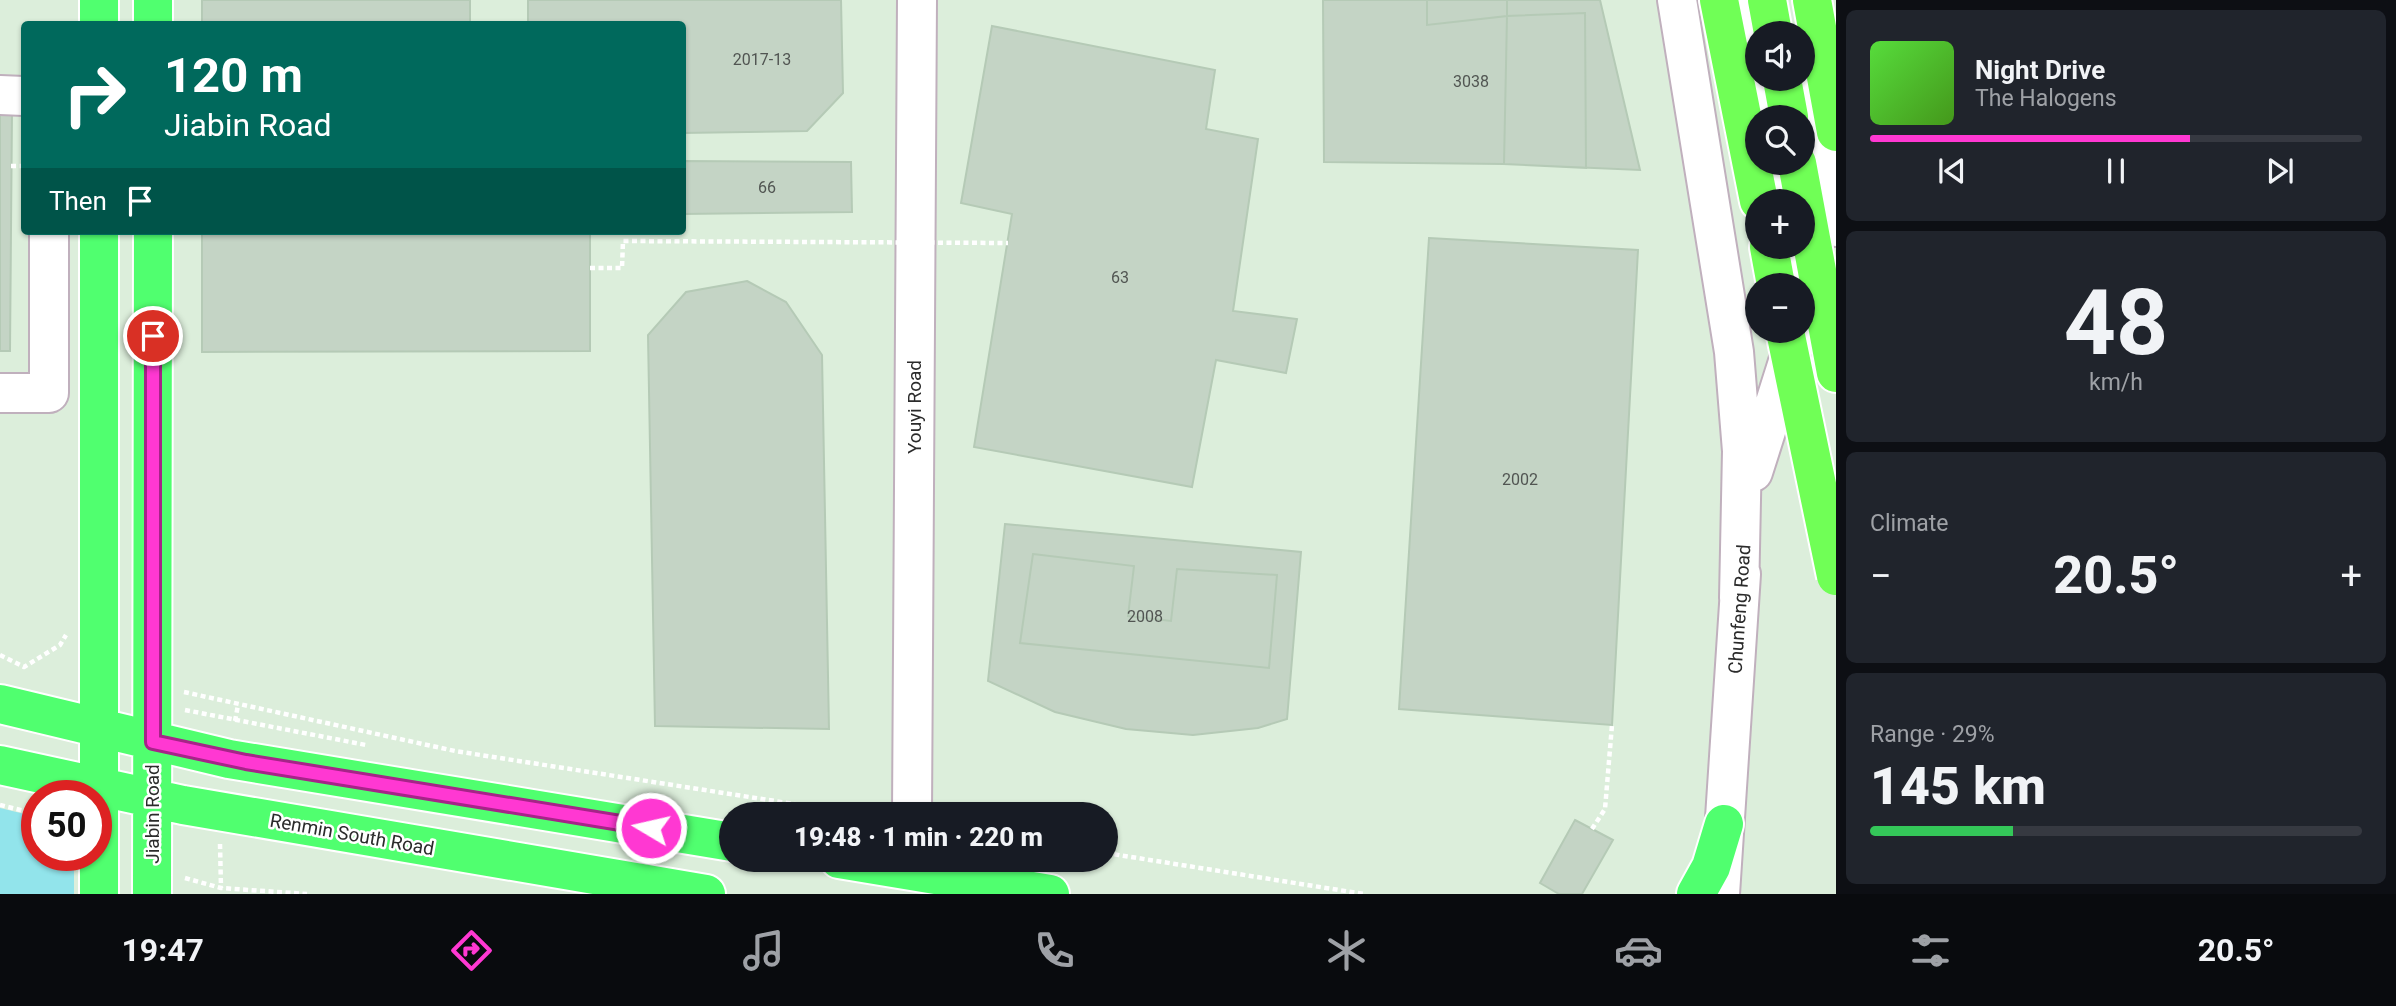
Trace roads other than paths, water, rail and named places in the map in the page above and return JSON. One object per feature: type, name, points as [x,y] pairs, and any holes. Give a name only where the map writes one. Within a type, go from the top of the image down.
[{"type":"highway","points":[[1718,0],[1757,189]]},
{"type":"highway","points":[[1767,0],[1771,21]]},
{"type":"highway","points":[[1812,0],[1836,132]]},
{"type":"highway","points":[[1799,175],[1836,373]]},
{"type":"highway","points":[[1788,343],[1836,576]]},
{"type":"main road","points":[[99,0],[99,21]]},
{"type":"main road","points":[[153,0],[153,21]]},
{"type":"main road","points":[[99,235],[99,780]]},
{"type":"main road","name":"Jiabin Road","points":[[152,881],[153,235]]},
{"type":"main road","points":[[0,704],[246,762],[719,823]]},
{"type":"main road","name":"Renmin South Road","points":[[0,765],[65,780]]},
{"type":"main road","name":"Renmin South Road","points":[[112,791],[706,894]]},
{"type":"main road","points":[[1696,894],[1711,867],[1724,824]]},
{"type":"main road","points":[[99,871],[99,894]]},
{"type":"main road","points":[[946,872],[1051,894]]},
{"type":"street","name":"Youyi Road","points":[[912,802],[916,0]]},
{"type":"street","points":[[1677,0],[1734,352],[1742,451],[1739,598]]},
{"type":"street","points":[[1742,0],[1746,21]]},
{"type":"street","points":[[1798,0],[1836,228]]},
{"type":"street","points":[[0,95],[21,96]]},
{"type":"street","points":[[0,393],[49,393],[49,235]]},
{"type":"street","name":"Chunfeng Road","points":[[1720,894],[1746,515],[1755,462],[1794,343]]}]
